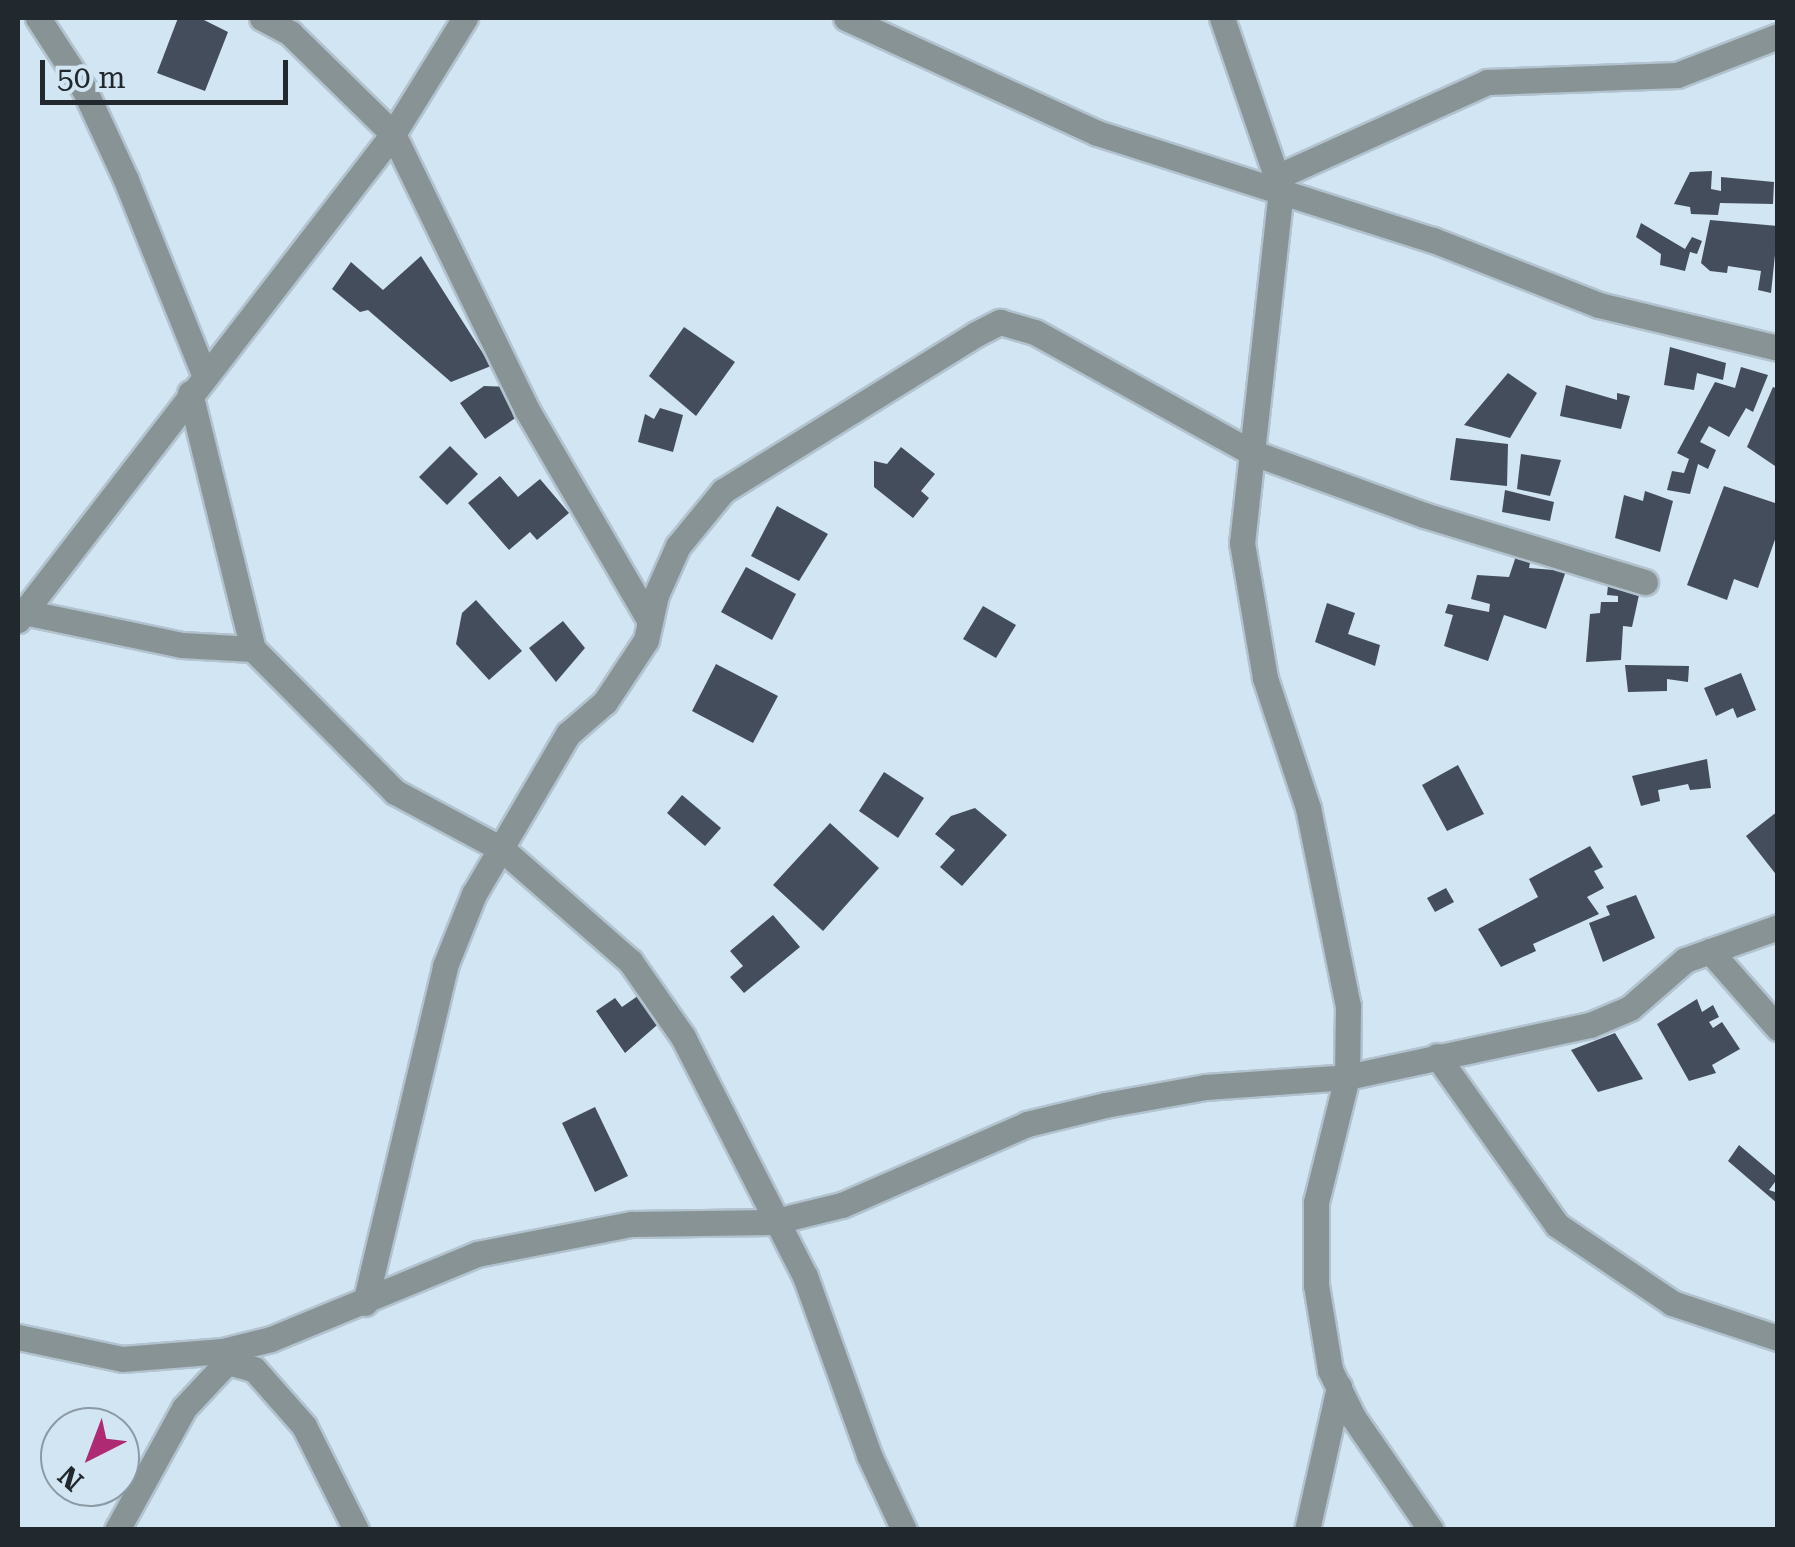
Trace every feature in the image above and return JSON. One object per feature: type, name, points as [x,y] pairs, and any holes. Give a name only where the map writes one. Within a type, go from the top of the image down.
[{"type":"street","points":[[38,18],[84,89],[174,286],[253,649],[395,792],[504,850],[630,961],[683,1037],[772,1222],[805,1276],[869,1454],[904,1530]]},
{"type":"street","points":[[262,18],[290,33],[393,134],[526,410],[650,621]]},
{"type":"street","points":[[253,649],[182,645],[21,616],[197,383],[393,134],[465,18]]},
{"type":"street","points":[[846,18],[1097,133],[1280,183],[1599,305],[1778,348]]},
{"type":"street","points":[[1222,18],[1280,183],[1242,543],[1265,678],[1308,808],[1348,1006],[1346,1077],[1316,1202],[1316,1285],[1339,1387],[1431,1530]]},
{"type":"street","points":[[1280,183],[1488,82],[1677,75],[1778,36]]},
{"type":"street","points":[[365,1303],[446,966],[474,894],[504,850],[545,768],[568,734],[605,702],[646,640],[678,546],[723,491],[1000,322],[1035,332],[1251,452],[1424,515],[1645,582]]},
{"type":"street","points":[[18,1337],[122,1359],[225,1357],[365,1303],[418,1274],[476,1254],[632,1224],[772,1222],[842,1204],[912,1170],[1058,1116],[1204,1087],[1346,1077],[1590,1024],[1630,1008],[1686,960],[1778,927]]},
{"type":"street","points":[[1710,951],[1778,1028]]},
{"type":"street","points":[[1437,1056],[1558,1225],[1672,1303],[1778,1338]]},
{"type":"street","points":[[117,1530],[184,1408],[225,1357]]},
{"type":"street","points":[[225,1357],[254,1369],[304,1426],[356,1530]]},
{"type":"street","points":[[1307,1530],[1339,1387]]},
{"type":"building","points":[[178,18],[200,18],[228,32],[205,91],[157,73]]},
{"type":"building","points":[[1712,171],[1711,189],[1721,191],[1721,177],[1774,182],[1773,204],[1720,203],[1718,215],[1691,214],[1690,207],[1674,204],[1690,172]]},
{"type":"building","points":[[1710,220],[1778,226],[1771,293],[1758,290],[1761,271],[1728,266],[1727,273],[1710,271],[1701,263]]},
{"type":"building","points":[[1641,223],[1685,249],[1692,237],[1702,241],[1697,254],[1690,252],[1685,271],[1660,265],[1661,254],[1636,237]]},
{"type":"building","points":[[421,256],[491,366],[451,382],[368,310],[360,312],[332,289],[351,262],[383,290]]},
{"type":"building","points":[[684,327],[735,362],[696,416],[649,376]]},
{"type":"building","points":[[1670,347],[1726,363],[1723,380],[1697,373],[1694,390],[1664,385]]},
{"type":"building","points":[[1741,367],[1768,375],[1753,412],[1746,408],[1729,437],[1709,426],[1700,442],[1716,450],[1708,469],[1698,464],[1690,494],[1667,490],[1672,471],[1684,473],[1689,459],[1677,453],[1715,382],[1735,388]]},
{"type":"building","points":[[1508,373],[1537,393],[1510,438],[1464,425]]},
{"type":"building","points":[[1566,385],[1617,400],[1617,393],[1630,396],[1621,429],[1560,416]]},
{"type":"building","points":[[484,386],[510,387],[527,410],[485,439],[460,403]]},
{"type":"building","points":[[1773,387],[1778,389],[1778,468],[1747,447]]},
{"type":"building","points":[[660,408],[683,415],[673,452],[638,442],[645,414],[654,419]]},
{"type":"building","points":[[1456,438],[1508,444],[1507,486],[1450,480]]},
{"type":"building","points":[[450,446],[478,474],[447,505],[419,477]]},
{"type":"building","points":[[901,447],[935,474],[921,491],[929,498],[913,518],[874,487],[874,461],[887,464]]},
{"type":"building","points":[[1521,454],[1561,460],[1550,496],[1517,489]]},
{"type":"building","points":[[500,476],[518,497],[540,479],[569,513],[537,540],[530,532],[509,550],[468,503]]},
{"type":"building","points":[[1724,486],[1778,504],[1778,531],[1758,588],[1734,579],[1727,600],[1687,585]]},
{"type":"building","points":[[1505,490],[1554,502],[1550,521],[1502,512]]},
{"type":"building","points":[[1645,491],[1673,501],[1660,552],[1615,538],[1624,495],[1643,501]]},
{"type":"building","points":[[777,506],[828,534],[799,581],[751,556]]},
{"type":"building","points":[[1517,553],[1531,557],[1529,568],[1566,571],[1546,629],[1504,615],[1488,661],[1444,646],[1453,615],[1445,613],[1448,604],[1489,612],[1490,604],[1471,599],[1477,575],[1509,577]]},
{"type":"building","points":[[746,567],[796,594],[772,640],[721,612]]},
{"type":"building","points":[[1609,576],[1641,586],[1632,627],[1623,626],[1621,660],[1586,662],[1590,614],[1600,613],[1601,602],[1618,602],[1618,596],[1607,595]]},
{"type":"building","points":[[476,600],[522,651],[489,680],[456,644],[462,613]]},
{"type":"building","points":[[1327,603],[1355,613],[1348,634],[1380,645],[1375,666],[1315,642]]},
{"type":"building","points":[[983,606],[1016,625],[996,658],[963,639]]},
{"type":"building","points":[[563,621],[585,648],[556,682],[529,648]]},
{"type":"building","points":[[716,664],[778,696],[753,743],[692,711]]},
{"type":"building","points":[[1625,665],[1689,666],[1688,682],[1667,679],[1667,691],[1628,692]]},
{"type":"building","points":[[1741,673],[1756,710],[1737,718],[1733,708],[1716,716],[1704,688]]},
{"type":"building","points":[[1707,759],[1711,788],[1690,790],[1688,784],[1658,790],[1660,801],[1641,806],[1632,776]]},
{"type":"building","points":[[1458,765],[1484,814],[1447,831],[1422,785]]},
{"type":"building","points":[[884,772],[924,798],[898,838],[859,811]]},
{"type":"building","points":[[682,795],[721,828],[705,846],[667,813]]},
{"type":"building","points":[[975,808],[1007,835],[962,886],[940,867],[955,850],[935,834],[951,816]]},
{"type":"building","points":[[1778,811],[1778,877],[1746,836]]},
{"type":"building","points":[[830,823],[879,868],[823,931],[773,885]]},
{"type":"building","points":[[1590,846],[1603,867],[1594,871],[1604,888],[1587,897],[1599,914],[1533,944],[1536,951],[1501,967],[1478,929],[1538,897],[1529,879]]},
{"type":"building","points":[[1446,888],[1454,902],[1435,912],[1427,898]]},
{"type":"building","points":[[1636,895],[1655,938],[1603,962],[1589,923],[1610,915],[1606,906]]},
{"type":"building","points":[[773,915],[800,947],[744,993],[730,977],[743,966],[730,951]]},
{"type":"building","points":[[645,991],[664,1019],[625,1053],[596,1011],[615,998],[622,1007]]},
{"type":"building","points":[[1697,999],[1702,1012],[1713,1005],[1719,1017],[1709,1022],[1713,1028],[1722,1022],[1740,1049],[1712,1065],[1716,1073],[1689,1081],[1657,1024]]},
{"type":"building","points":[[1615,1033],[1643,1079],[1598,1092],[1571,1050]]},
{"type":"building","points":[[595,1107],[628,1176],[595,1192],[562,1123]]},
{"type":"building","points":[[1739,1145],[1778,1178],[1769,1190],[1778,1193],[1778,1204],[1728,1161]]}]
